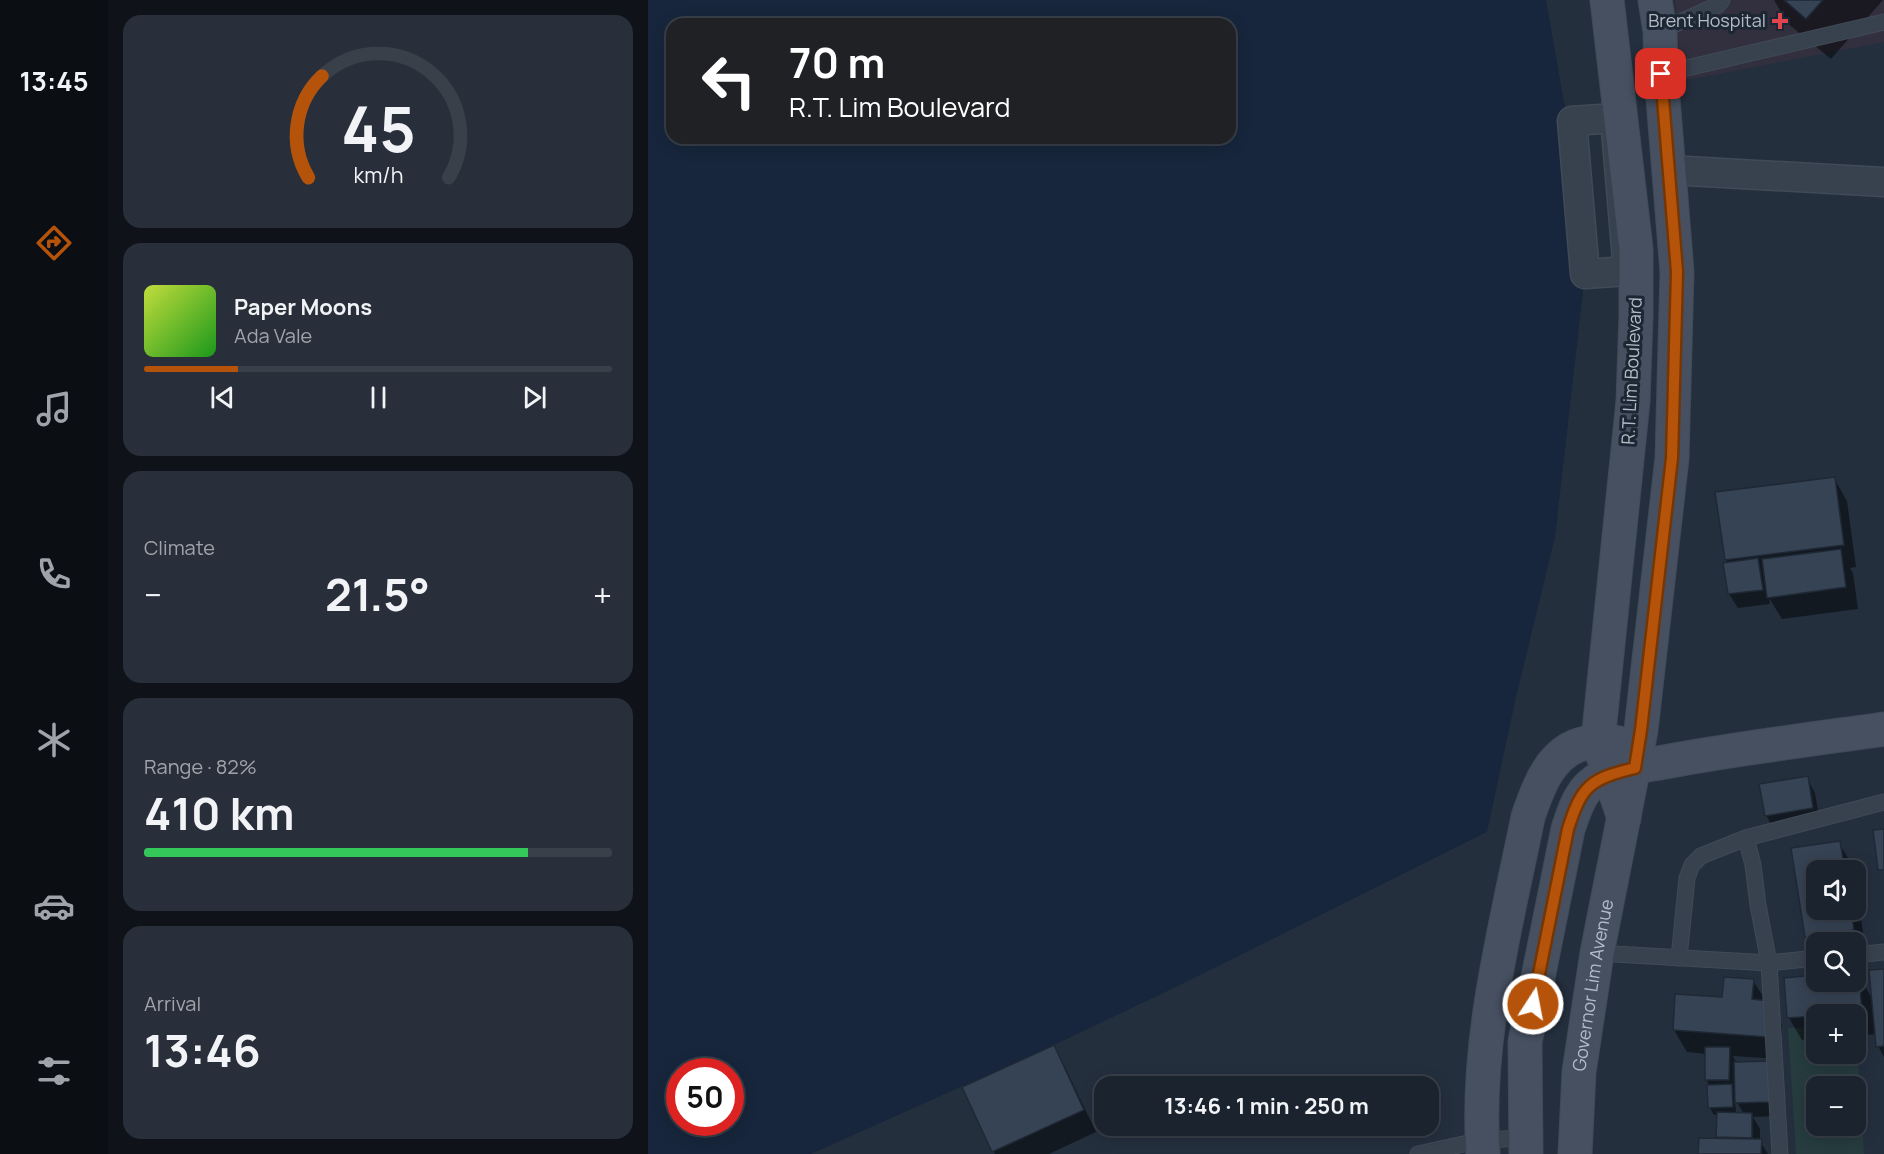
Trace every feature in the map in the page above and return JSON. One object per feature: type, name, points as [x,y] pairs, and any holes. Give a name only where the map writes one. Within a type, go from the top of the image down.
[{"type":"main road","name":"R.T. Lim Boulevard","points":[[1598,741],[1633,401],[1636,316],[1636,249],[1607,0]]},
{"type":"main road","points":[[1628,762],[1672,458],[1677,272],[1658,16]]},
{"type":"main road","points":[[1526,1146],[1525,1042],[1568,829],[1575,809],[1587,788],[1628,762],[1697,756],[1884,729]]},
{"type":"main road","name":"Governor Lim Avenue","points":[[1575,1154],[1579,1072],[1597,953],[1624,820],[1628,762],[1598,741]]},
{"type":"main road","points":[[1482,1147],[1484,1069],[1492,1002],[1528,817],[1537,790],[1556,761],[1576,746],[1598,741]]},
{"type":"street","points":[[1615,118],[1628,272],[1585,274],[1572,121],[1615,118]]},
{"type":"street","points":[[1669,170],[1884,182]]},
{"type":"lane","points":[[1658,16],[1718,5],[1722,0]]},
{"type":"lane","points":[[1661,74],[1884,22]]},
{"type":"lane","points":[[1680,958],[1687,878],[1692,866],[1701,856],[1746,838],[1884,802]]},
{"type":"lane","points":[[1746,838],[1753,865],[1769,963],[1780,1154]]},
{"type":"lane","points":[[1866,953],[1884,952]]},
{"type":"lane","points":[[1597,953],[1769,963],[1806,959]]},
{"type":"lane","points":[[1418,1154],[1482,1147],[1526,1146]]},
{"type":"shaded area","name":"Brent Hospital","points":[[1675,0],[1884,0],[1884,42],[1682,81]]},
{"type":"green space","points":[[1806,1027],[1806,1064],[1858,1064],[1859,1076],[1806,1076],[1806,1136],[1863,1136],[1864,1154],[1796,1154],[1788,1028]]},
{"type":"water","points":[[648,0],[1546,0],[1567,119],[1583,292],[1555,537],[1516,697],[1487,832],[1054,1045],[811,1154],[648,1154]]},
{"type":"building","points":[[1784,0],[1823,0],[1806,19]]},
{"type":"building","points":[[1835,477],[1844,545],[1725,560],[1715,492]]},
{"type":"building","points":[[1841,549],[1846,587],[1767,598],[1762,559]]},
{"type":"building","points":[[1758,558],[1763,590],[1728,594],[1723,563]]},
{"type":"building","points":[[1808,776],[1813,808],[1765,816],[1759,784]]},
{"type":"building","points":[[1884,829],[1884,870],[1878,870],[1873,830]]},
{"type":"building","points":[[1840,841],[1843,860],[1806,860],[1806,920],[1853,920],[1854,930],[1806,932],[1805,937],[1791,848]]},
{"type":"building","points":[[1884,969],[1884,1046],[1876,1047],[1869,970]]},
{"type":"building","points":[[1806,976],[1806,992],[1860,992],[1861,1004],[1806,1004],[1806,1017],[1787,1018],[1784,978]]},
{"type":"building","points":[[1724,977],[1754,979],[1752,999],[1770,1001],[1767,1037],[1673,1030],[1675,994],[1722,997]]},
{"type":"building","points":[[1054,1045],[1084,1110],[992,1152],[962,1087]]},
{"type":"building","points":[[1705,1047],[1730,1047],[1729,1080],[1705,1080]]},
{"type":"building","points":[[1770,1061],[1771,1102],[1735,1103],[1734,1062]]},
{"type":"building","points":[[1732,1084],[1733,1107],[1708,1108],[1707,1085]]},
{"type":"building","points":[[1717,1112],[1752,1113],[1752,1138],[1716,1137]]},
{"type":"building","points":[[1699,1138],[1762,1139],[1761,1154],[1698,1154]]},
{"type":"place","name":"Brent Hospital","points":[[1780,21]]},
{"type":"route","points":[[1533,1004],[1568,829],[1575,809],[1587,788],[1595,782],[1609,774],[1635,768],[1641,730],[1672,458],[1677,272],[1661,74]]}]
